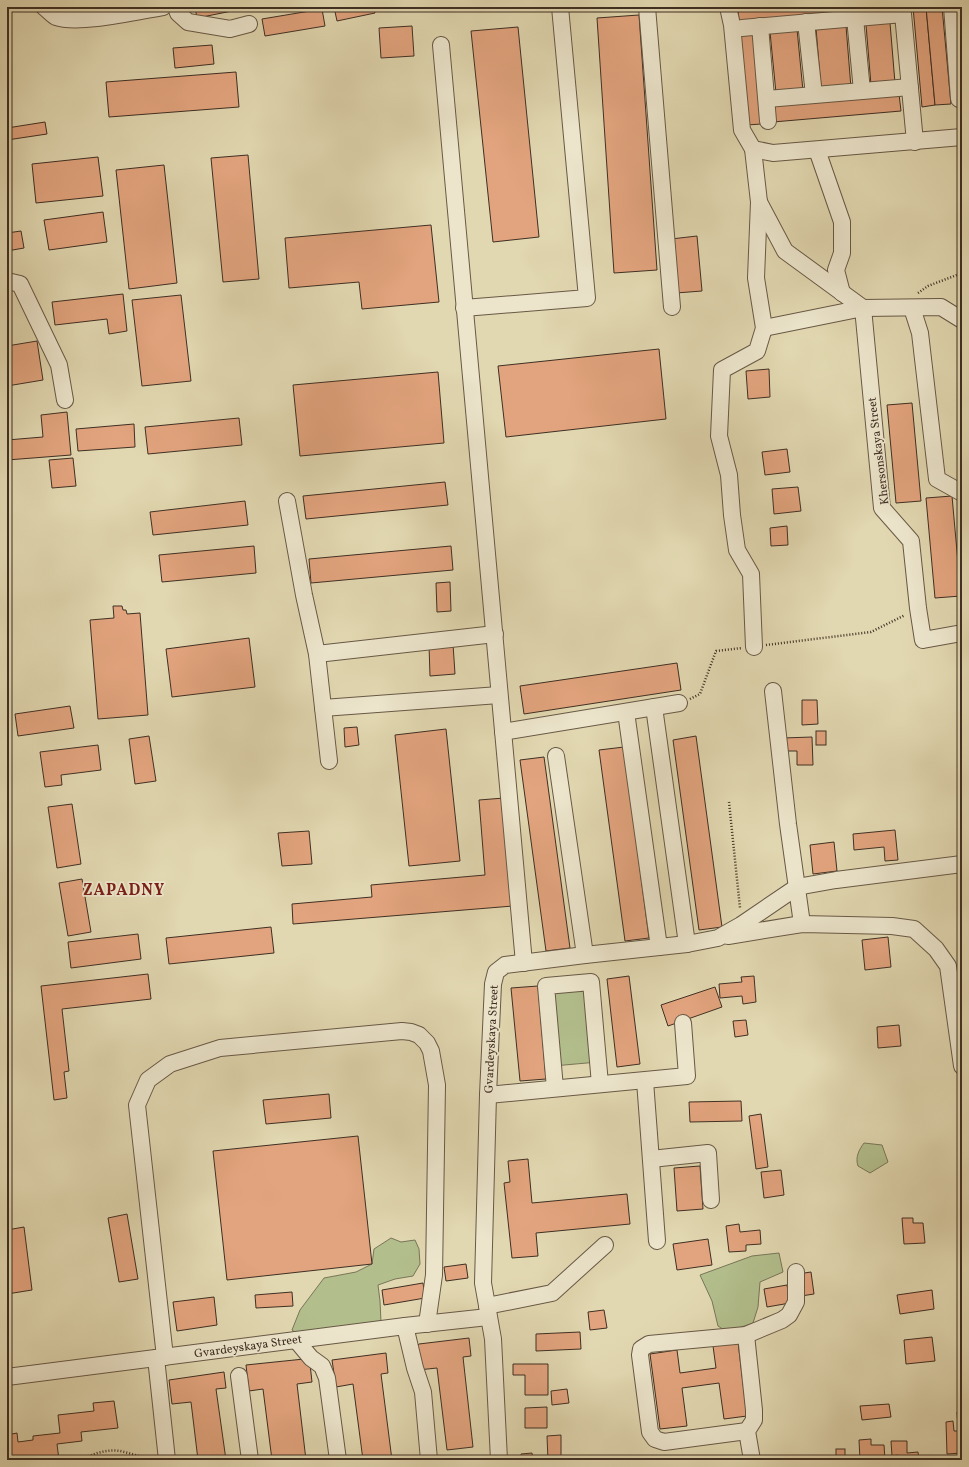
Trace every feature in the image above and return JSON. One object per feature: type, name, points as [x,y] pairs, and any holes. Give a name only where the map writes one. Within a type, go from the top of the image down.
[{"type":"street","points":[[44,7],[55,17],[73,20],[99,18],[163,7]]},
{"type":"street","points":[[176,7],[178,13],[188,22],[230,29],[249,24]]},
{"type":"street","points":[[464,308],[587,298],[560,7]]},
{"type":"street","points":[[647,7],[672,307]]},
{"type":"street","points":[[728,7],[732,25],[742,130],[753,149],[759,202],[756,278],[764,328],[757,351],[722,370],[718,436],[729,475],[732,515],[737,550],[751,574],[754,647]]},
{"type":"street","points":[[952,7],[959,99]]},
{"type":"street","points":[[742,28],[903,14],[915,142]]},
{"type":"street","points":[[855,18],[862,91]]},
{"type":"street","points":[[806,22],[814,95]]},
{"type":"street","points":[[760,26],[768,121]]},
{"type":"street","points":[[441,45],[524,962]]},
{"type":"street","points":[[767,99],[910,87]]},
{"type":"street","points":[[753,149],[773,153],[962,137]]},
{"type":"street","points":[[817,150],[842,222],[842,253],[836,270],[842,293]]},
{"type":"street","points":[[759,202],[785,251],[863,308]]},
{"type":"street","points":[[7,281],[20,284],[59,365],[65,400]]},
{"type":"street","points":[[764,328],[863,308],[914,301],[941,307],[962,320]]},
{"type":"street","points":[[914,301],[920,333],[937,479],[962,493]]},
{"type":"street","name":"Khersonskaya Street","points":[[863,308],[882,508],[911,541],[923,640],[962,633]]},
{"type":"street","points":[[287,502],[304,595],[317,654],[329,761]]},
{"type":"street","points":[[317,654],[495,634]]},
{"type":"street","points":[[773,691],[788,824],[802,924]]},
{"type":"street","points":[[323,708],[499,695]]},
{"type":"street","points":[[503,732],[679,703]]},
{"type":"street","points":[[654,707],[687,944]]},
{"type":"street","points":[[626,712],[659,947]]},
{"type":"street","points":[[556,756],[585,955]]},
{"type":"street","points":[[718,938],[741,925],[797,887],[836,880],[962,864]]},
{"type":"street","name":"Gvardeyskaya Street","points":[[499,1460],[493,1339],[483,1283],[488,1095],[493,984],[496,972],[505,965],[524,962],[687,944],[802,924],[892,926],[914,929],[936,949],[948,966],[962,1060]]},
{"type":"street","points":[[554,1088],[546,986],[591,982],[600,1084]]},
{"type":"street","points":[[488,1095],[687,1076],[684,1024]]},
{"type":"street","points":[[167,1459],[160,1358],[137,1106],[148,1080],[170,1064],[220,1048],[402,1031],[419,1035],[427,1042],[433,1056],[437,1085],[434,1275],[427,1324]]},
{"type":"street","points":[[645,1081],[657,1241]]},
{"type":"street","points":[[651,1159],[708,1154],[711,1200]]},
{"type":"street","points":[[487,1311],[552,1293],[605,1245]]},
{"type":"street","points":[[747,1432],[664,1442],[655,1439],[650,1432],[640,1355],[641,1349],[649,1344],[746,1335],[782,1320],[789,1315],[796,1302],[796,1272]]},
{"type":"street","name":"Gvardeyskaya Street","points":[[7,1377],[427,1324],[487,1311]]},
{"type":"street","points":[[406,1326],[415,1368],[423,1392],[429,1460]]},
{"type":"street","points":[[746,1335],[754,1410],[754,1420],[747,1432],[752,1460]]},
{"type":"street","points":[[296,1340],[311,1358],[322,1366],[327,1378],[338,1460]]},
{"type":"street","points":[[239,1376],[250,1460]]},
{"type":"path","points":[[914,301],[928,286],[962,273]]},
{"type":"path","points":[[679,703],[700,694],[716,651],[871,632],[918,608]]},
{"type":"path","points":[[729,802],[741,925]]},
{"type":"path","points":[[80,1460],[98,1452],[119,1450],[137,1456],[167,1459]]},
{"type":"green space","points":[[591,982],[598,1062],[553,1066],[546,986]]},
{"type":"green space","points":[[864,1143],[882,1145],[888,1162],[870,1173],[858,1166],[858,1154]]},
{"type":"green space","points":[[391,1238],[401,1242],[415,1240],[419,1249],[420,1264],[413,1276],[395,1279],[378,1285],[381,1322],[299,1335],[292,1330],[300,1310],[324,1278],[356,1272],[372,1264],[374,1249]]},
{"type":"green space","points":[[779,1253],[783,1272],[760,1282],[758,1307],[753,1323],[727,1332],[718,1326],[712,1301],[700,1275],[752,1256]]},
{"type":"building","points":[[195,7],[252,7],[197,18]]},
{"type":"building","points":[[334,7],[374,7],[375,13],[337,21]]},
{"type":"building","points":[[913,7],[739,22],[738,8]]},
{"type":"building","points":[[913,7],[926,7],[935,105],[922,107]]},
{"type":"building","points":[[926,7],[942,7],[951,104],[935,105]]},
{"type":"building","points":[[322,9],[325,26],[265,36],[262,19]]},
{"type":"building","points":[[639,15],[657,270],[614,273],[597,18]]},
{"type":"building","points":[[890,23],[895,83],[871,85],[866,25]]},
{"type":"building","points":[[412,26],[414,56],[381,58],[379,28]]},
{"type":"building","points":[[846,26],[851,88],[821,91],[816,28]]},
{"type":"building","points":[[518,27],[539,237],[493,242],[471,31]]},
{"type":"building","points":[[797,29],[803,91],[776,93],[770,32]]},
{"type":"building","points":[[753,33],[761,124],[747,125],[739,34]]},
{"type":"building","points":[[212,45],[214,64],[175,68],[173,48]]},
{"type":"building","points":[[236,72],[239,107],[109,117],[106,82]]},
{"type":"building","points":[[899,94],[901,111],[773,122],[771,105]]},
{"type":"building","points":[[45,122],[47,134],[7,140],[7,128]]},
{"type":"building","points":[[248,155],[259,279],[223,282],[211,158]]},
{"type":"building","points":[[98,157],[103,196],[36,203],[32,164]]},
{"type":"building","points":[[164,165],[177,283],[129,289],[116,170]]},
{"type":"building","points":[[103,212],[107,242],[49,250],[44,220]]},
{"type":"building","points":[[431,225],[439,302],[362,309],[359,282],[289,288],[285,238]]},
{"type":"building","points":[[21,231],[24,248],[7,251],[7,233]]},
{"type":"building","points":[[697,236],[702,291],[676,293],[671,239]]},
{"type":"building","points":[[123,294],[127,331],[109,334],[107,319],[55,325],[52,302]]},
{"type":"building","points":[[181,295],[191,381],[142,386],[132,300]]},
{"type":"building","points":[[37,341],[43,380],[7,386],[7,346]]},
{"type":"building","points":[[659,349],[666,419],[506,437],[498,366]]},
{"type":"building","points":[[769,369],[770,397],[748,399],[746,371]]},
{"type":"building","points":[[438,372],[444,443],[300,456],[293,385]]},
{"type":"building","points":[[912,403],[921,501],[896,503],[887,405]]},
{"type":"building","points":[[67,412],[71,455],[7,460],[7,440],[43,437],[41,415]]},
{"type":"building","points":[[239,418],[242,445],[148,454],[145,427]]},
{"type":"building","points":[[134,424],[135,447],[78,451],[76,429]]},
{"type":"building","points":[[787,449],[790,472],[765,475],[762,452]]},
{"type":"building","points":[[73,458],[76,486],[52,488],[49,460]]},
{"type":"building","points":[[445,482],[448,505],[306,519],[303,496]]},
{"type":"building","points":[[798,487],[801,511],[774,514],[772,489]]},
{"type":"building","points":[[952,496],[961,596],[935,598],[926,498]]},
{"type":"building","points":[[245,501],[248,525],[153,535],[150,512]]},
{"type":"building","points":[[787,526],[788,545],[771,546],[770,528]]},
{"type":"building","points":[[254,546],[256,573],[162,582],[159,555]]},
{"type":"building","points":[[451,546],[453,570],[311,583],[309,559]]},
{"type":"building","points":[[450,582],[451,611],[437,612],[436,583]]},
{"type":"building","points":[[113,606],[122,606],[123,610],[126,610],[127,614],[140,613],[148,715],[98,719],[90,620],[114,618]]},
{"type":"building","points":[[249,638],[255,687],[172,697],[166,649]]},
{"type":"building","points":[[453,644],[455,674],[430,676],[429,645]]},
{"type":"building","points":[[677,663],[681,690],[524,714],[520,686]]},
{"type":"building","points":[[802,700],[817,700],[818,724],[802,725]]},
{"type":"building","points":[[70,706],[74,728],[18,736],[15,714]]},
{"type":"building","points":[[357,727],[359,745],[345,747],[344,728]]},
{"type":"building","points":[[446,729],[460,861],[409,866],[395,735]]},
{"type":"building","points":[[816,731],[826,731],[826,745],[816,745]]},
{"type":"building","points":[[149,736],[156,781],[135,784],[129,739]]},
{"type":"building","points":[[696,736],[722,927],[699,930],[673,740]]},
{"type":"building","points":[[812,737],[813,765],[797,765],[797,751],[784,751],[783,738]]},
{"type":"building","points":[[98,745],[101,770],[61,775],[62,785],[45,787],[40,752]]},
{"type":"building","points":[[624,747],[649,938],[625,941],[599,750]]},
{"type":"building","points":[[544,757],[570,948],[546,951],[520,760]]},
{"type":"building","points":[[504,798],[513,906],[293,924],[292,904],[372,897],[371,885],[485,875],[479,800]]},
{"type":"building","points":[[72,804],[81,864],[57,868],[48,807]]},
{"type":"building","points":[[895,830],[898,860],[885,861],[884,847],[854,850],[853,834]]},
{"type":"building","points":[[309,831],[312,864],[282,866],[278,833]]},
{"type":"building","points":[[834,842],[837,871],[813,874],[810,845]]},
{"type":"building","points":[[82,879],[91,932],[68,936],[59,883]]},
{"type":"building","points":[[271,927],[274,953],[169,964],[166,938]]},
{"type":"building","points":[[138,934],[141,959],[71,968],[68,942]]},
{"type":"building","points":[[888,937],[891,967],[865,970],[862,940]]},
{"type":"building","points":[[148,974],[151,999],[62,1009],[69,1071],[64,1072],[67,1098],[54,1100],[41,986]]},
{"type":"building","points":[[629,976],[640,1064],[617,1067],[607,979]]},
{"type":"building","points":[[754,976],[756,1002],[743,1004],[742,996],[720,998],[719,984],[742,982],[741,977]]},
{"type":"building","points":[[538,986],[546,1079],[520,1081],[511,988]]},
{"type":"building","points":[[715,987],[722,1007],[668,1026],[661,1005]]},
{"type":"building","points":[[746,1020],[748,1035],[735,1037],[733,1021]]},
{"type":"building","points":[[899,1025],[901,1046],[878,1048],[877,1027]]},
{"type":"building","points":[[329,1094],[331,1118],[266,1124],[263,1100]]},
{"type":"building","points":[[741,1101],[742,1121],[690,1122],[689,1102]]},
{"type":"building","points":[[761,1114],[768,1167],[756,1169],[749,1116]]},
{"type":"building","points":[[358,1136],[372,1264],[227,1280],[213,1151]]},
{"type":"building","points":[[528,1159],[532,1203],[627,1194],[630,1224],[536,1233],[538,1256],[512,1258],[504,1183],[510,1182],[508,1161]]},
{"type":"building","points":[[700,1166],[703,1209],[677,1211],[674,1168]]},
{"type":"building","points":[[781,1170],[784,1195],[764,1198],[761,1172]]},
{"type":"building","points":[[127,1214],[138,1279],[119,1282],[108,1218]]},
{"type":"building","points":[[902,1218],[913,1218],[913,1223],[923,1223],[925,1243],[904,1244]]},
{"type":"building","points":[[739,1224],[740,1232],[760,1230],[761,1244],[746,1245],[746,1251],[729,1252],[726,1226]]},
{"type":"building","points":[[24,1227],[32,1290],[7,1294],[7,1230]]},
{"type":"building","points":[[708,1239],[712,1265],[677,1270],[673,1244]]},
{"type":"building","points":[[466,1264],[468,1278],[446,1281],[444,1267]]},
{"type":"building","points":[[811,1272],[814,1294],[801,1296],[798,1274]]},
{"type":"building","points":[[423,1283],[425,1298],[384,1305],[382,1290]]},
{"type":"building","points":[[787,1285],[790,1303],[767,1307],[764,1289]]},
{"type":"building","points":[[932,1290],[934,1309],[900,1314],[897,1295]]},
{"type":"building","points":[[292,1292],[293,1306],[256,1308],[255,1295]]},
{"type":"building","points":[[214,1297],[217,1325],[177,1331],[173,1302]]},
{"type":"building","points":[[604,1310],[607,1328],[590,1330],[588,1312]]},
{"type":"building","points":[[580,1332],[581,1349],[536,1351],[536,1334]]},
{"type":"building","points":[[932,1337],[935,1361],[906,1364],[904,1340]]},
{"type":"building","points":[[469,1338],[471,1356],[463,1357],[473,1447],[447,1450],[437,1368],[418,1370],[415,1348],[419,1344]]},
{"type":"building","points":[[738,1342],[747,1416],[724,1419],[719,1383],[682,1388],[687,1426],[660,1429],[650,1354],[677,1350],[680,1373],[716,1368],[713,1346]]},
{"type":"building","points":[[386,1353],[388,1373],[381,1374],[392,1460],[363,1460],[353,1384],[336,1387],[332,1360]]},
{"type":"building","points":[[304,1359],[310,1364],[312,1382],[297,1384],[306,1460],[272,1460],[263,1389],[249,1391],[246,1365]]},
{"type":"building","points":[[513,1364],[548,1364],[548,1395],[525,1395],[525,1375],[513,1375]]},
{"type":"building","points":[[224,1372],[226,1388],[216,1389],[226,1460],[198,1460],[191,1402],[172,1404],[169,1380]]},
{"type":"building","points":[[567,1389],[569,1403],[552,1405],[551,1391]]},
{"type":"building","points":[[114,1401],[118,1428],[81,1432],[82,1441],[57,1444],[59,1460],[7,1460],[7,1435],[17,1433],[18,1442],[33,1440],[33,1436],[60,1433],[58,1415],[94,1411],[93,1403]]},
{"type":"building","points":[[889,1404],[891,1417],[862,1420],[860,1406]]},
{"type":"building","points":[[547,1407],[547,1428],[525,1428],[525,1408]]},
{"type":"building","points":[[957,1412],[962,1412],[962,1427],[958,1427]]},
{"type":"building","points":[[953,1421],[954,1431],[962,1431],[962,1453],[947,1454],[946,1422]]},
{"type":"building","points":[[561,1435],[561,1460],[548,1460],[547,1436]]},
{"type":"building","points":[[871,1439],[871,1445],[884,1445],[885,1460],[860,1460],[859,1440]]},
{"type":"building","points":[[891,1441],[907,1441],[907,1453],[918,1452],[919,1460],[899,1460],[898,1455],[892,1456]]},
{"type":"building","points":[[836,1449],[845,1449],[845,1460],[836,1460]]},
{"type":"building","points":[[532,1453],[533,1460],[521,1460],[521,1454]]},
{"type":"district","name":"ZAPADNY","points":[[124,889]]}]
